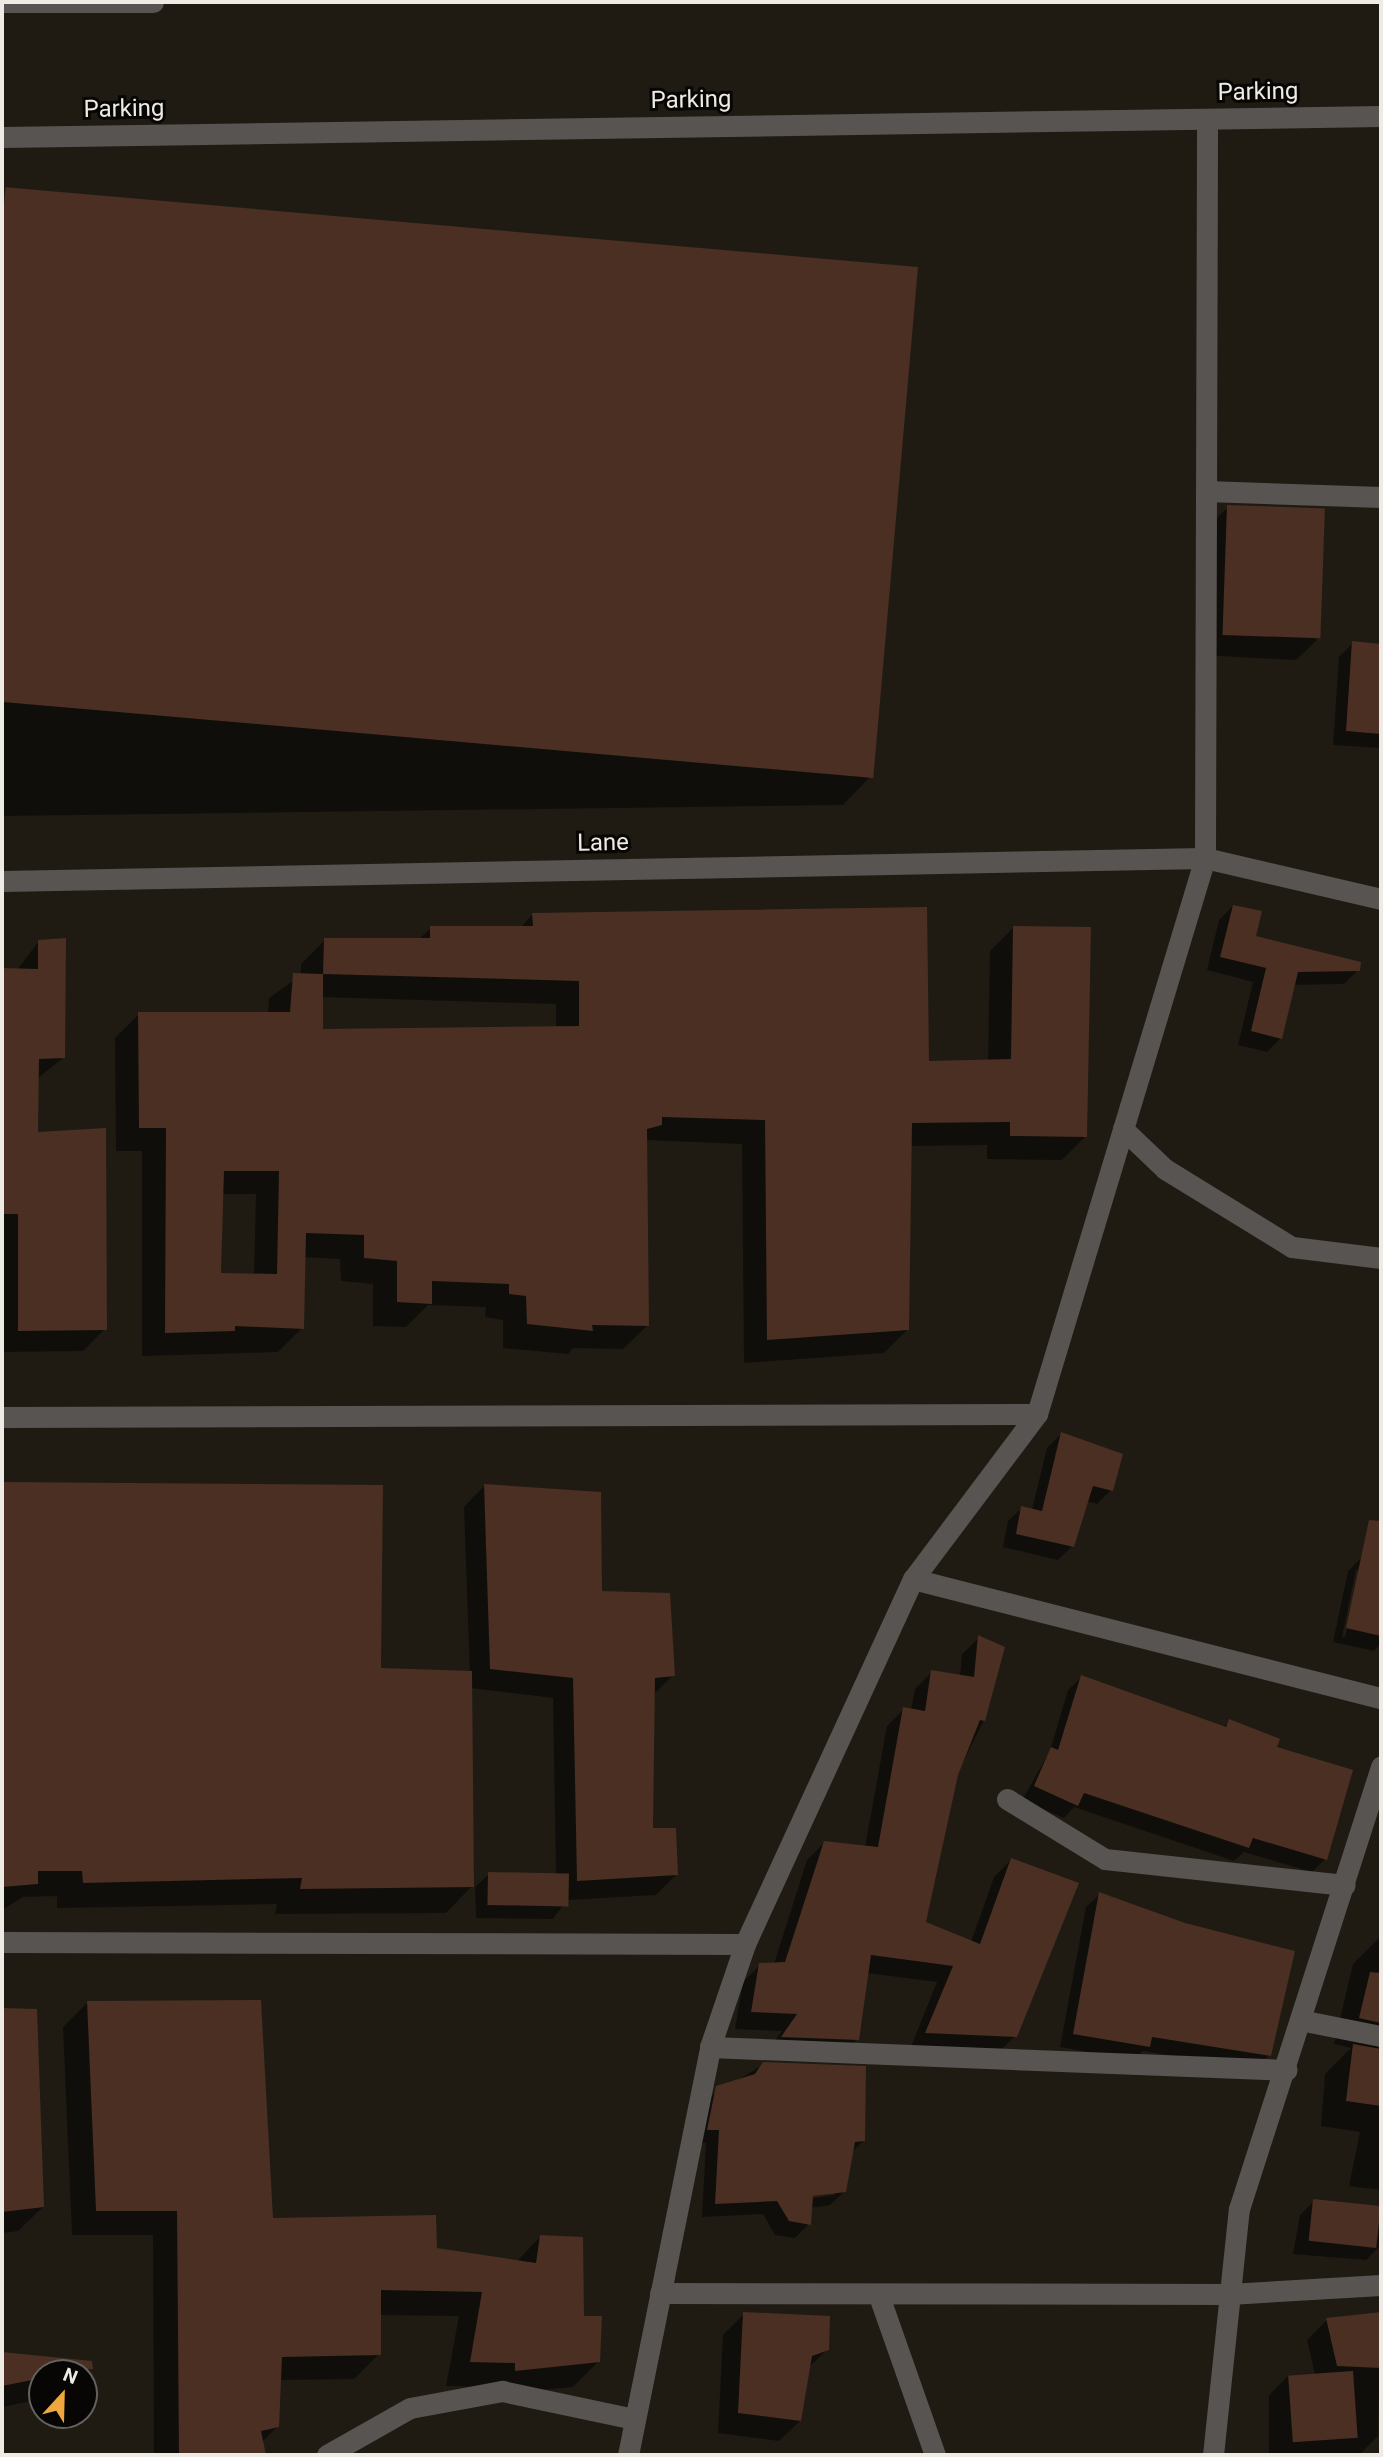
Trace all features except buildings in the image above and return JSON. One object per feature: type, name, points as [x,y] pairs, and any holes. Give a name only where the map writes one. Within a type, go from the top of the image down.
[{"type":"street","points":[[2,2],[153,2]]},
{"type":"street","name":"Parking","points":[[2,137],[1381,116]]},
{"type":"street","points":[[628,2455],[710,2047],[745,1944],[912,1579],[1037,1415],[1205,858],[1207,118]]},
{"type":"street","points":[[1206,491],[1381,497]]},
{"type":"street","name":"Lane","points":[[2,881],[1205,858],[1381,899]]},
{"type":"street","points":[[1122,1129],[1166,1169],[1292,1247],[1381,1258]]},
{"type":"street","points":[[2,1417],[1037,1415]]},
{"type":"street","points":[[912,1579],[1381,1698]]},
{"type":"street","points":[[1213,2455],[1239,2209],[1305,2021],[1381,1766]]},
{"type":"street","points":[[1007,1800],[1105,1859],[1345,1885]]},
{"type":"street","points":[[2,1942],[745,1944]]},
{"type":"street","points":[[1305,2021],[1381,2036]]},
{"type":"street","points":[[710,2047],[1287,2070]]},
{"type":"street","points":[[660,2293],[879,2296],[1229,2294],[1381,2285]]},
{"type":"street","points":[[879,2296],[935,2455]]},
{"type":"street","points":[[327,2455],[410,2408],[502,2391],[634,2419]]}]
